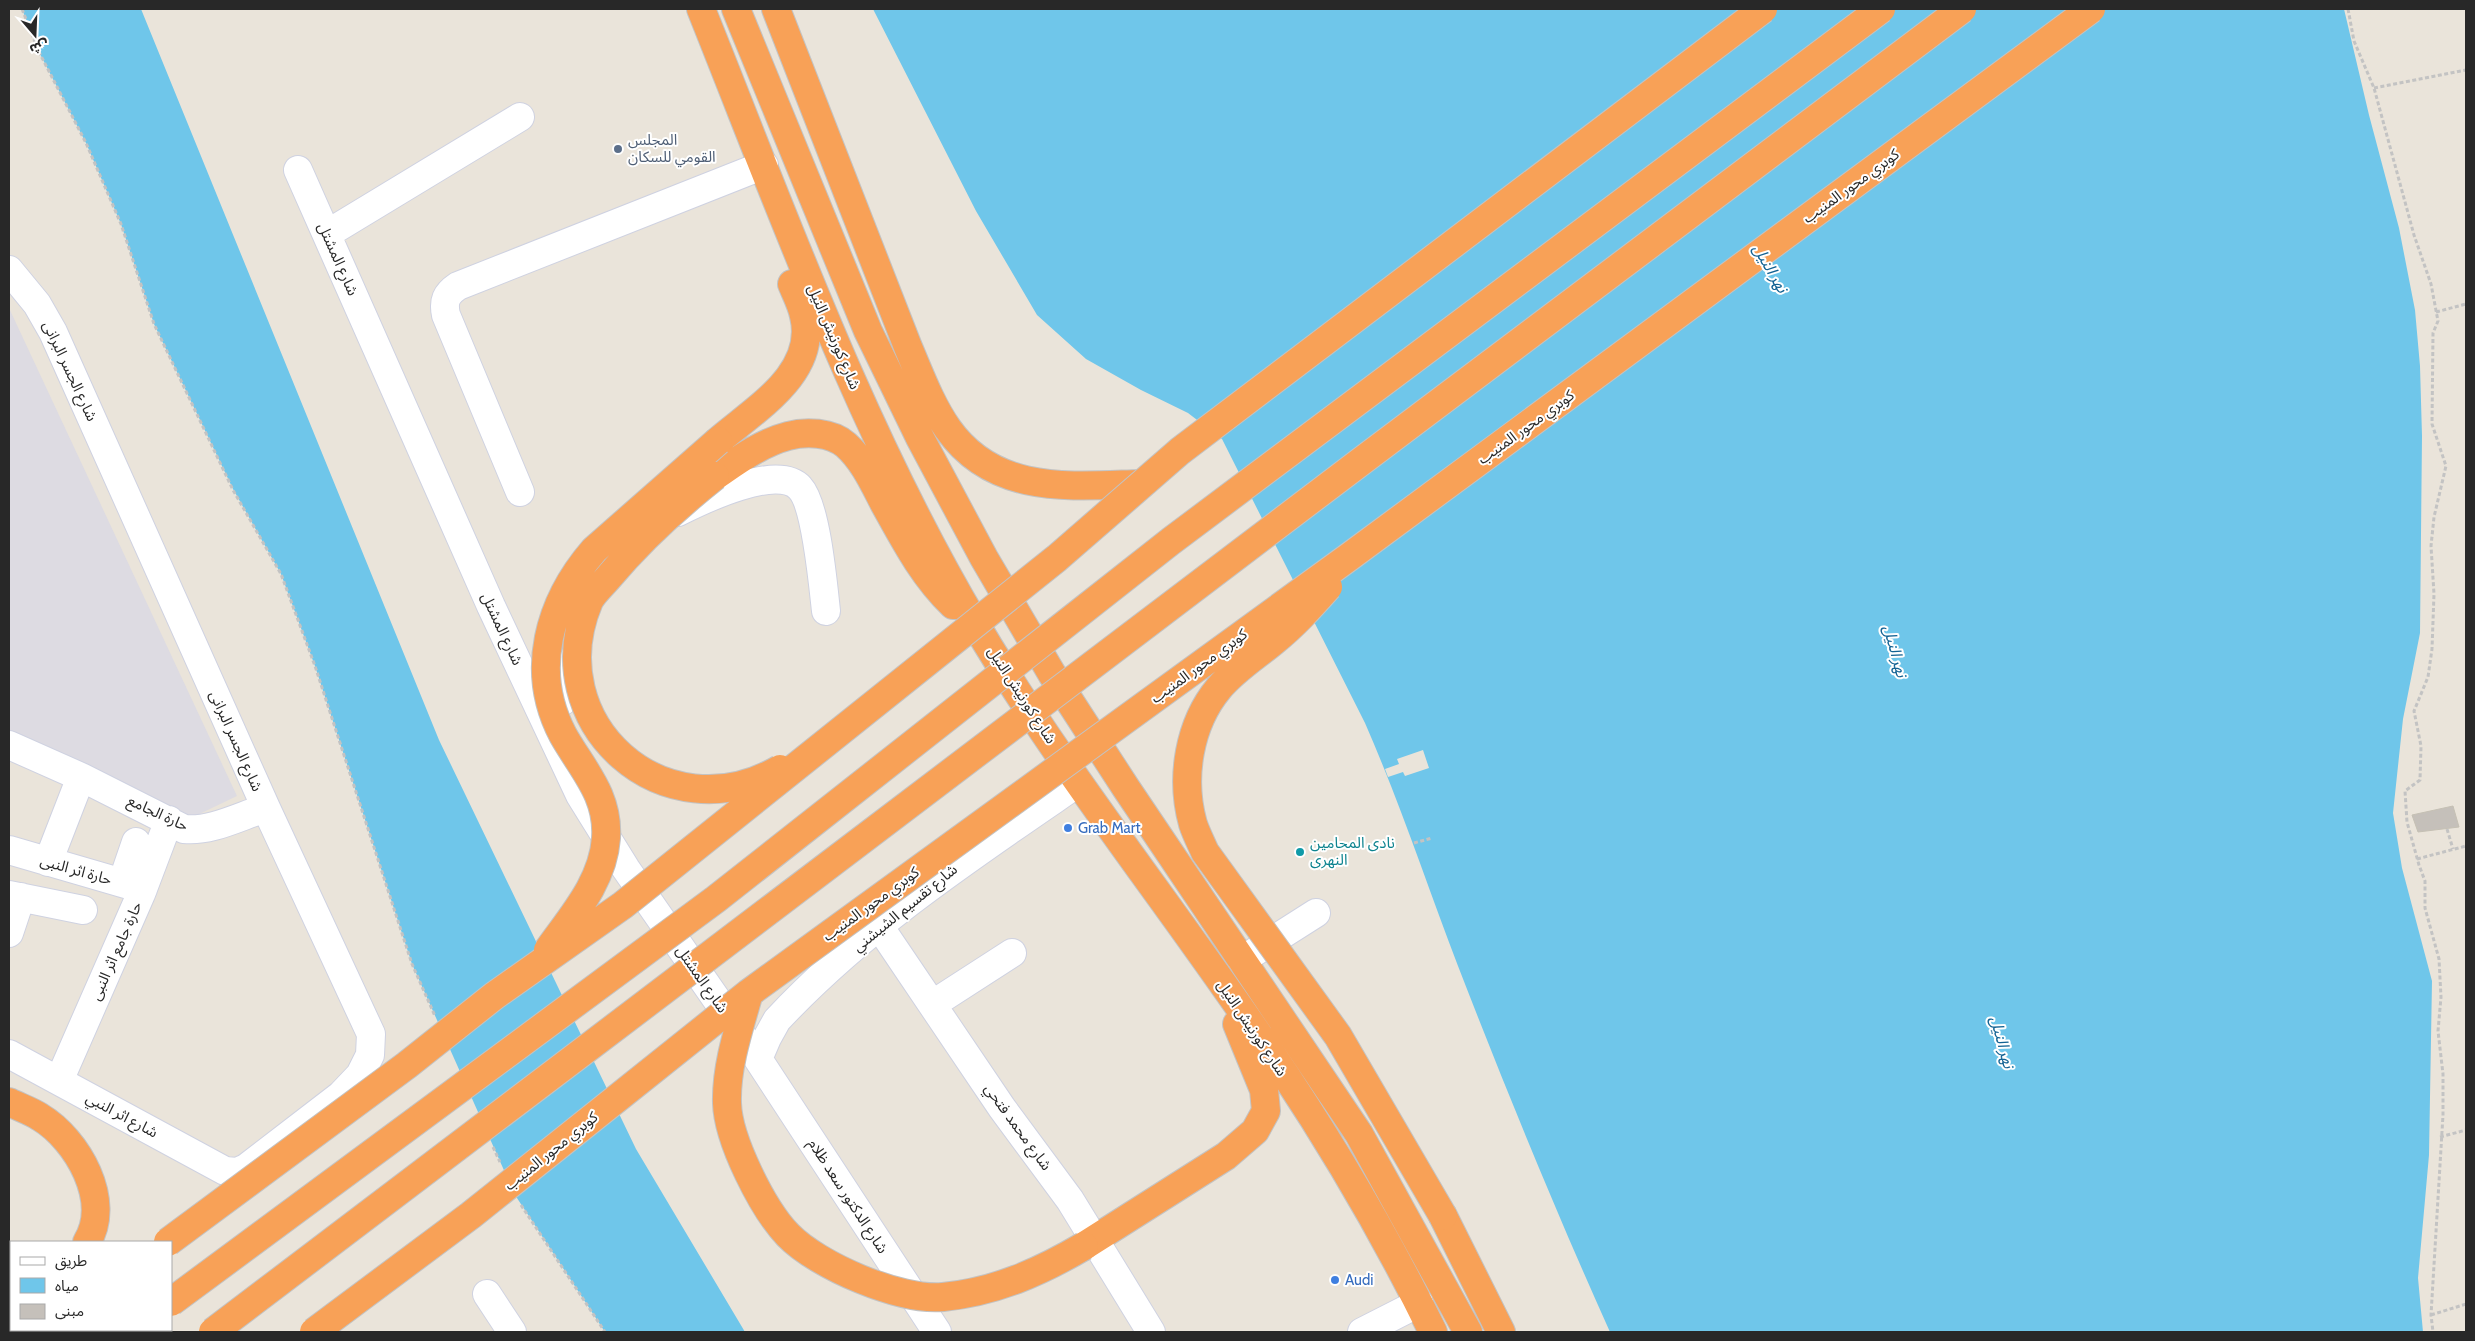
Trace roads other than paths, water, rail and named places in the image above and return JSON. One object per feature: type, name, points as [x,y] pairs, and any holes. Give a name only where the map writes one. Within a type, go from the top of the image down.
[{"type":"highway","name":"شارع كورنيش النيل","points":[[701,9],[836,346],[901,486],[974,622],[1078,783],[1269,1050],[1356,1189],[1433,1332]]},
{"type":"highway","name":"شارع كورنيش النيل","points":[[736,9],[864,322],[929,455],[984,558],[1052,674],[1359,1134],[1468,1332]]},
{"type":"highway","points":[[776,9],[908,347],[931,399],[948,430],[973,455],[1003,474],[1037,484],[1072,486],[1140,484]]},
{"type":"highway","points":[[169,1241],[538,964],[623,906],[840,734],[1057,558],[1140,484],[1232,411],[1763,9]]},
{"type":"highway","points":[[172,1301],[716,899],[1171,541],[1880,9]]},
{"type":"highway","points":[[213,1332],[1359,463],[1962,9]]},
{"type":"highway","name":"كوبري محور المنيب","points":[[314,1332],[471,1215],[749,992],[1350,557],[2091,9]]},
{"type":"highway","points":[[538,964],[597,878],[603,858],[606,837],[605,815],[600,794],[562,734],[553,710],[546,662],[554,613],[564,590],[594,550],[787,381],[797,367],[804,351],[805,317],[777,248],[767,211],[765,191],[766,170]]},
{"type":"highway","points":[[840,734],[766,775],[740,786],[703,790],[666,783],[632,766],[605,741],[586,708],[576,672],[578,634],[590,599],[648,534],[715,476],[751,451],[788,436],[817,433],[844,444],[864,465],[916,560],[933,584],[952,604],[974,622]]},
{"type":"highway","points":[[1350,557],[1329,586],[1306,612],[1220,686],[1204,708],[1194,736],[1188,765],[1188,795],[1193,824],[1205,852],[1338,1036],[1443,1216],[1501,1332]]},
{"type":"highway","points":[[749,992],[730,1067],[727,1104],[736,1144],[758,1193],[788,1235],[822,1260],[858,1278],[902,1293],[941,1297],[983,1291],[1021,1279],[1089,1243],[1226,1156],[1255,1131],[1266,1111],[1264,1090],[1218,978]]},
{"type":"highway","points":[[9,1102],[41,1117],[69,1142],[82,1161],[97,1204],[93,1232],[88,1241]]},
{"type":"street","points":[[327,234],[520,117]]},
{"type":"street","name":"شارع المشتل","points":[[298,170],[487,598],[580,795],[626,870],[758,1059]]},
{"type":"street","points":[[520,492],[446,315],[444,304],[448,293],[458,286],[766,170]]},
{"type":"street","name":"شارع الجسر البرانى","points":[[9,270],[37,304],[53,332],[266,808],[371,1034],[370,1055],[360,1075],[341,1094],[246,1168],[237,1172]]},
{"type":"street","points":[[542,713],[564,703],[568,696],[572,629],[589,595],[611,563],[671,516],[714,495],[741,486],[778,478],[794,483],[800,488],[816,531],[826,611]]},
{"type":"street","name":"حارة الجامع","points":[[9,745],[81,777],[170,820],[184,829],[196,830],[266,808]]},
{"type":"street","points":[[48,862],[81,777]]},
{"type":"street","name":"شارع تقسيم الشيشني","points":[[758,1059],[777,1020],[878,926],[943,876],[1078,783]]},
{"type":"street","name":"حارة جامع اثر النبى","points":[[59,1081],[132,886],[170,820]]},
{"type":"street","points":[[132,886],[136,842]]},
{"type":"street","name":"حارة اثر النبى","points":[[9,850],[132,886]]},
{"type":"street","points":[[9,933],[15,896],[83,910]]},
{"type":"street","points":[[1242,960],[1316,913]]},
{"type":"street","name":"شارع محمد فتحي","points":[[878,926],[933,1004],[1002,1108],[1070,1200],[1089,1243],[1151,1332]]},
{"type":"street","points":[[933,1004],[1012,954]]},
{"type":"street","name":"شارع اثر النبي","points":[[9,1054],[225,1171],[237,1172]]},
{"type":"street","name":"شارع الدكتور سعد ظلام","points":[[758,1059],[937,1332]]},
{"type":"street","points":[[487,1294],[512,1332]]},
{"type":"street","points":[[1362,1332],[1419,1303]]},
{"type":"water","points":[[22,9],[141,9],[439,740],[636,1149],[745,1332],[605,1332],[515,1195],[412,964],[315,666],[281,574],[233,489],[154,324],[121,224],[86,143],[39,52]]},
{"type":"water","name":"نهر النيل","points":[[873,9],[2344,9],[2369,115],[2399,228],[2415,310],[2420,366],[2422,436],[2420,633],[2403,719],[2393,813],[2402,868],[2432,981],[2429,1155],[2418,1278],[2423,1332],[1610,1332],[1494,1059],[1390,783],[1365,723],[1222,439],[1188,413],[1141,390],[1086,359],[1037,315],[976,211]]},
{"type":"place","name":"المجلس القومي للسكان","points":[[618,149]]},
{"type":"place","name":"Grab Mart","points":[[1068,828]]},
{"type":"place","name":"نادى المحامين النهرى","points":[[1300,852]]},
{"type":"place","name":"Audi","points":[[1335,1280]]}]
